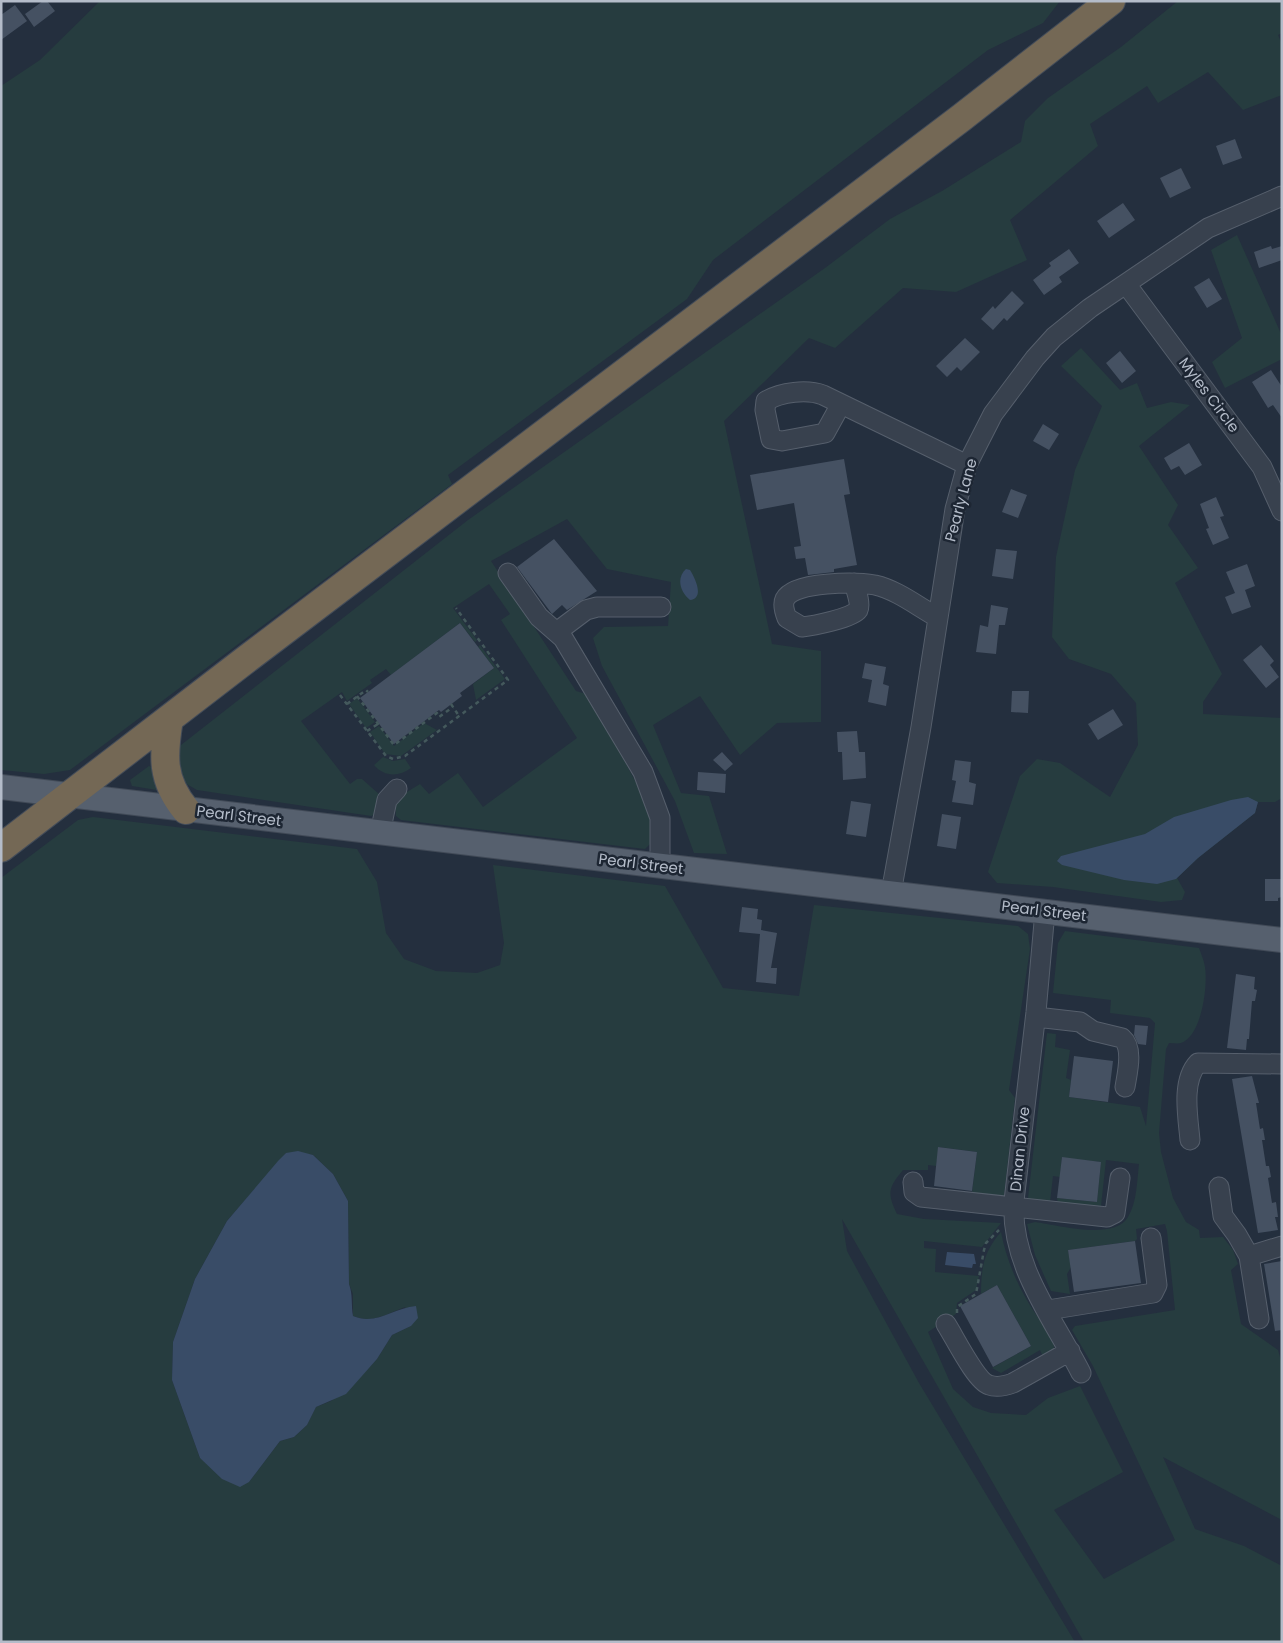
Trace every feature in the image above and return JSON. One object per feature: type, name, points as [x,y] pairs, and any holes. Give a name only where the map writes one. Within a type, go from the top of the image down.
[{"type":"highway","points":[[1,848],[968,113],[1111,1]]},
{"type":"highway","points":[[169,719],[164,762],[173,790],[186,810]]},
{"type":"main road","name":"Pearl Street","points":[[1,787],[1282,940]]},
{"type":"street","name":"Pearly Lane","points":[[891,893],[921,727],[955,509],[967,465],[993,414],[1035,358],[1054,337],[1090,308],[1208,228],[1282,196]]},
{"type":"street","name":"Myles Circle","points":[[1126,284],[1262,467],[1282,511]]},
{"type":"street","points":[[841,404],[967,465]]},
{"type":"street","points":[[508,573],[539,617],[558,631],[643,772],[660,818],[660,866]]},
{"type":"street","points":[[854,583],[888,590],[937,617]]},
{"type":"street","points":[[558,631],[586,610],[597,607],[661,607]]},
{"type":"street","points":[[380,833],[387,800],[397,789]]},
{"type":"street","name":"Dinan Drive","points":[[1045,911],[1036,1016],[1014,1212],[1021,1258],[1081,1372]]},
{"type":"street","points":[[1036,1016],[1080,1022],[1093,1031],[1122,1038],[1128,1046],[1125,1087]]},
{"type":"street","points":[[1190,1140],[1188,1116],[1190,1075],[1198,1063],[1282,1064]]},
{"type":"street","points":[[913,1182],[914,1192],[921,1197],[1014,1212],[1111,1216],[1117,1207],[1120,1178]]},
{"type":"street","points":[[1219,1187],[1222,1216],[1238,1235],[1249,1256],[1258,1319]]},
{"type":"street","points":[[1048,1310],[1153,1293],[1157,1285],[1151,1238]]},
{"type":"street","points":[[1249,1256],[1282,1246]]},
{"type":"street","points":[[952,1318],[979,1377],[989,1385],[1005,1386],[1070,1351]]},
{"type":"path","points":[[340,695],[386,756],[397,758],[405,756],[508,680],[456,608]]},
{"type":"path","points":[[476,645],[480,642]]},
{"type":"path","points":[[346,704],[366,690],[368,692]]},
{"type":"path","points":[[357,696],[394,745],[437,713],[439,716],[452,706],[460,716]]},
{"type":"path","points":[[367,731],[378,723]]},
{"type":"path","points":[[952,1318],[960,1303],[976,1294],[986,1243],[1014,1212]]},
{"type":"green space","points":[[100,1],[1060,1],[1043,23],[988,50],[713,260],[687,299],[448,475],[452,484],[70,770],[44,774],[1,770],[1,86],[40,60]]},
{"type":"green space","points":[[1178,1],[1282,1],[1282,33],[1278,35],[1282,44],[1282,95],[1243,110],[1208,72],[1158,103],[1147,86],[1090,124],[1098,146],[1010,220],[1027,260],[956,292],[903,288],[835,348],[809,338],[724,421],[772,644],[821,651],[821,722],[777,723],[740,755],[700,696],[653,725],[681,793],[709,796],[727,854],[694,853],[675,801],[602,666],[593,638],[604,627],[668,626],[671,582],[607,569],[567,519],[491,561],[576,691],[590,695],[644,798],[650,815],[650,844],[645,849],[401,820],[396,816],[395,804],[402,795],[420,784],[429,794],[458,773],[483,807],[577,738],[501,620],[510,614],[489,584],[453,608],[477,640],[475,642],[460,623],[391,675],[386,669],[370,680],[372,683],[347,701],[342,692],[301,721],[350,784],[357,779],[362,779],[380,795],[376,814],[371,816],[197,790],[183,782],[176,751],[181,745],[468,520],[825,268],[890,219],[942,191],[1021,142],[1025,121],[1048,98],[1121,47]]},
{"type":"green space","points":[[1237,235],[1282,336],[1282,359],[1225,388],[1212,362],[1242,338],[1211,250]]},
{"type":"green space","points":[[1081,348],[1120,390],[1137,383],[1147,408],[1171,402],[1190,405],[1139,446],[1178,505],[1168,525],[1198,568],[1175,583],[1222,674],[1203,702],[1203,714],[1282,718],[1282,798],[1275,802],[1258,802],[1255,813],[1198,858],[1177,878],[1185,892],[1182,900],[1161,902],[1053,887],[997,883],[988,872],[1020,776],[1037,759],[1060,763],[1110,797],[1138,745],[1136,703],[1111,674],[1069,659],[1052,637],[1056,557],[1075,470],[1102,406],[1061,366]]},
{"type":"green space","points":[[480,645],[505,679],[476,700],[473,684],[494,668],[478,647]]},
{"type":"green space","points":[[357,698],[375,722],[366,728],[349,704]]},
{"type":"green space","points":[[424,723],[437,730],[401,756],[385,754],[370,732],[379,726],[394,746]]},
{"type":"green space","points":[[383,757],[393,761],[405,759],[411,768],[402,773],[387,774],[374,765]]},
{"type":"green space","points":[[149,766],[157,770],[161,784],[157,790],[132,786],[130,780]]},
{"type":"green space","points":[[93,817],[357,849],[377,882],[386,933],[404,959],[436,971],[477,973],[500,965],[504,943],[493,865],[665,886],[723,988],[799,996],[814,905],[1018,926],[1028,934],[1030,949],[1009,1090],[1015,1098],[1004,1196],[972,1193],[977,1152],[939,1147],[936,1166],[928,1165],[928,1170],[903,1170],[892,1186],[891,1196],[897,1214],[924,1219],[1001,1223],[982,1247],[924,1241],[924,1248],[936,1249],[935,1272],[979,1276],[976,1290],[957,1303],[956,1314],[928,1332],[953,1389],[973,1407],[991,1413],[1026,1415],[1048,1398],[1080,1386],[1123,1472],[1054,1510],[1104,1579],[1175,1540],[1093,1366],[1072,1330],[1075,1326],[1175,1310],[1167,1231],[1165,1224],[1136,1229],[1137,1239],[1135,1241],[1068,1250],[1071,1267],[1067,1274],[1070,1294],[1051,1291],[1035,1255],[1027,1224],[1035,1222],[1085,1230],[1098,1230],[1121,1224],[1128,1217],[1133,1205],[1139,1164],[1106,1160],[1101,1206],[1058,1203],[1057,1198],[1097,1202],[1101,1162],[1062,1158],[1060,1177],[1053,1176],[1050,1202],[1032,1201],[1028,1198],[1047,1033],[1056,1034],[1055,1047],[1070,1050],[1066,1078],[1071,1080],[1069,1097],[1140,1107],[1146,1126],[1155,1023],[1150,1018],[1110,1013],[1111,1000],[1053,993],[1058,943],[1065,931],[1199,948],[1206,975],[1202,1009],[1199,1021],[1188,1038],[1181,1043],[1169,1043],[1166,1049],[1159,1133],[1161,1152],[1173,1198],[1186,1222],[1199,1230],[1200,1238],[1223,1237],[1233,1250],[1238,1264],[1231,1270],[1241,1324],[1278,1350],[1282,1364],[1282,1520],[1163,1457],[1195,1529],[1244,1546],[1282,1566],[1282,1642],[1084,1642],[842,1219],[847,1251],[919,1383],[1075,1642],[1,1642],[1,878],[78,820]],"holes":[[[286,1153],[313,1155],[333,1174],[348,1201],[349,1284],[353,1294],[353,1316],[373,1319],[405,1307],[411,1326],[392,1335],[377,1359],[362,1375],[331,1401],[316,1407],[307,1425],[294,1437],[280,1441],[249,1482],[200,1458],[172,1380],[173,1342],[195,1279],[227,1221]]]},
{"type":"green space","points":[[1001,1232],[1009,1262],[1022,1292],[1050,1334],[1054,1350],[1044,1359],[1040,1350],[1001,1373],[992,1368],[1031,1346],[997,1285],[981,1294],[982,1276],[987,1253]]},
{"type":"water","points":[[686,569],[690,570],[698,587],[697,596],[690,600],[680,585],[681,577]]},
{"type":"water","points":[[1248,797],[1258,802],[1255,813],[1198,858],[1176,879],[1157,884],[1124,880],[1062,865],[1057,861],[1061,856],[1145,834],[1174,817],[1231,800]]},
{"type":"water","points":[[298,1151],[313,1155],[333,1174],[348,1201],[349,1284],[353,1316],[361,1319],[377,1318],[416,1306],[418,1318],[411,1326],[392,1335],[377,1359],[346,1394],[316,1407],[307,1425],[294,1437],[280,1441],[249,1482],[240,1487],[222,1479],[200,1458],[172,1380],[173,1342],[195,1279],[227,1221],[286,1153]]},
{"type":"water","points":[[947,1252],[974,1254],[976,1264],[973,1264],[972,1268],[945,1265]]},
{"type":"building","points":[[43,1],[47,1],[55,11],[34,27],[25,14]]},
{"type":"building","points":[[15,5],[27,21],[1,40],[1,15]]},
{"type":"building","points":[[1235,139],[1242,158],[1223,165],[1216,146]]},
{"type":"building","points":[[1181,168],[1191,188],[1170,198],[1160,178]]},
{"type":"building","points":[[1123,203],[1135,220],[1109,238],[1097,221]]},
{"type":"building","points":[[1271,246],[1272,249],[1282,246],[1282,260],[1259,268],[1254,252]]},
{"type":"building","points":[[1069,249],[1079,263],[1059,277],[1062,282],[1044,295],[1033,280],[1051,266],[1049,263]]},
{"type":"building","points":[[1209,278],[1222,299],[1207,308],[1194,287]]},
{"type":"building","points":[[1012,291],[1024,303],[1007,321],[1004,318],[993,330],[981,319],[993,306],[995,309]]},
{"type":"building","points":[[965,338],[980,352],[961,371],[957,367],[947,377],[936,366]]},
{"type":"building","points":[[1120,351],[1136,371],[1122,383],[1106,363]]},
{"type":"building","points":[[1271,370],[1282,387],[1282,418],[1273,405],[1268,408],[1252,382]]},
{"type":"building","points":[[1043,424],[1059,434],[1049,450],[1033,441]]},
{"type":"building","points":[[1189,443],[1202,465],[1185,475],[1179,466],[1171,470],[1164,458]]},
{"type":"building","points":[[844,459],[850,494],[844,495],[857,565],[834,569],[834,572],[808,575],[805,558],[796,559],[794,547],[801,546],[794,503],[757,510],[750,475]]},
{"type":"building","points":[[1011,489],[1027,495],[1018,518],[1002,512]]},
{"type":"building","points":[[1216,497],[1224,516],[1220,517],[1229,538],[1213,545],[1206,529],[1209,528],[1200,504]]},
{"type":"building","points":[[554,539],[597,591],[567,610],[562,605],[552,614],[517,567]]},
{"type":"building","points":[[996,549],[1017,551],[1013,579],[992,576]]},
{"type":"building","points":[[1247,564],[1255,586],[1245,590],[1251,607],[1232,614],[1225,597],[1235,593],[1226,572]]},
{"type":"building","points":[[991,605],[1008,608],[1005,625],[999,625],[996,654],[976,652],[980,625],[988,627]]},
{"type":"building","points":[[460,623],[494,668],[460,693],[462,696],[441,712],[439,710],[394,744],[360,698]]},
{"type":"building","points":[[1261,645],[1274,661],[1270,665],[1279,677],[1266,688],[1243,660]]},
{"type":"building","points":[[865,663],[886,667],[883,684],[889,686],[886,706],[868,702],[872,680],[862,678]]},
{"type":"building","points":[[1012,691],[1029,691],[1028,713],[1011,712]]},
{"type":"building","points":[[1113,709],[1123,725],[1098,740],[1088,724]]},
{"type":"building","points":[[857,731],[859,752],[865,752],[866,778],[843,780],[842,752],[838,752],[837,732]]},
{"type":"building","points":[[722,752],[733,764],[725,771],[713,760]]},
{"type":"building","points":[[955,760],[971,762],[969,782],[976,784],[973,805],[952,802],[956,781],[952,780]]},
{"type":"building","points":[[698,772],[726,774],[725,793],[697,790]]},
{"type":"building","points":[[851,801],[871,804],[866,837],[846,834]]},
{"type":"building","points":[[942,814],[961,817],[956,849],[937,846]]},
{"type":"building","points":[[1265,879],[1282,879],[1282,897],[1278,898],[1278,901],[1265,901]]},
{"type":"building","points":[[742,907],[758,909],[757,919],[762,920],[761,930],[777,933],[771,968],[777,968],[776,984],[756,982],[760,934],[739,932]]},
{"type":"building","points":[[1236,974],[1255,977],[1254,989],[1257,990],[1255,1001],[1252,1001],[1249,1039],[1247,1039],[1246,1050],[1227,1048]]},
{"type":"building","points":[[1135,1025],[1148,1026],[1146,1045],[1138,1044],[1134,1035]]},
{"type":"building","points":[[1074,1056],[1113,1061],[1108,1102],[1069,1097]]},
{"type":"building","points":[[1252,1076],[1259,1103],[1256,1103],[1260,1129],[1263,1128],[1265,1140],[1262,1140],[1266,1166],[1269,1166],[1271,1177],[1268,1178],[1272,1203],[1276,1202],[1278,1217],[1275,1217],[1278,1230],[1258,1233],[1232,1079]]},
{"type":"building","points":[[938,1147],[977,1152],[972,1191],[934,1186]]},
{"type":"building","points":[[1062,1157],[1101,1162],[1097,1202],[1057,1198]]},
{"type":"building","points":[[1135,1241],[1141,1283],[1074,1292],[1068,1250]]},
{"type":"building","points":[[1282,1261],[1282,1330],[1275,1331],[1264,1264]]},
{"type":"building","points":[[997,1285],[1031,1346],[993,1367],[960,1306]]}]
